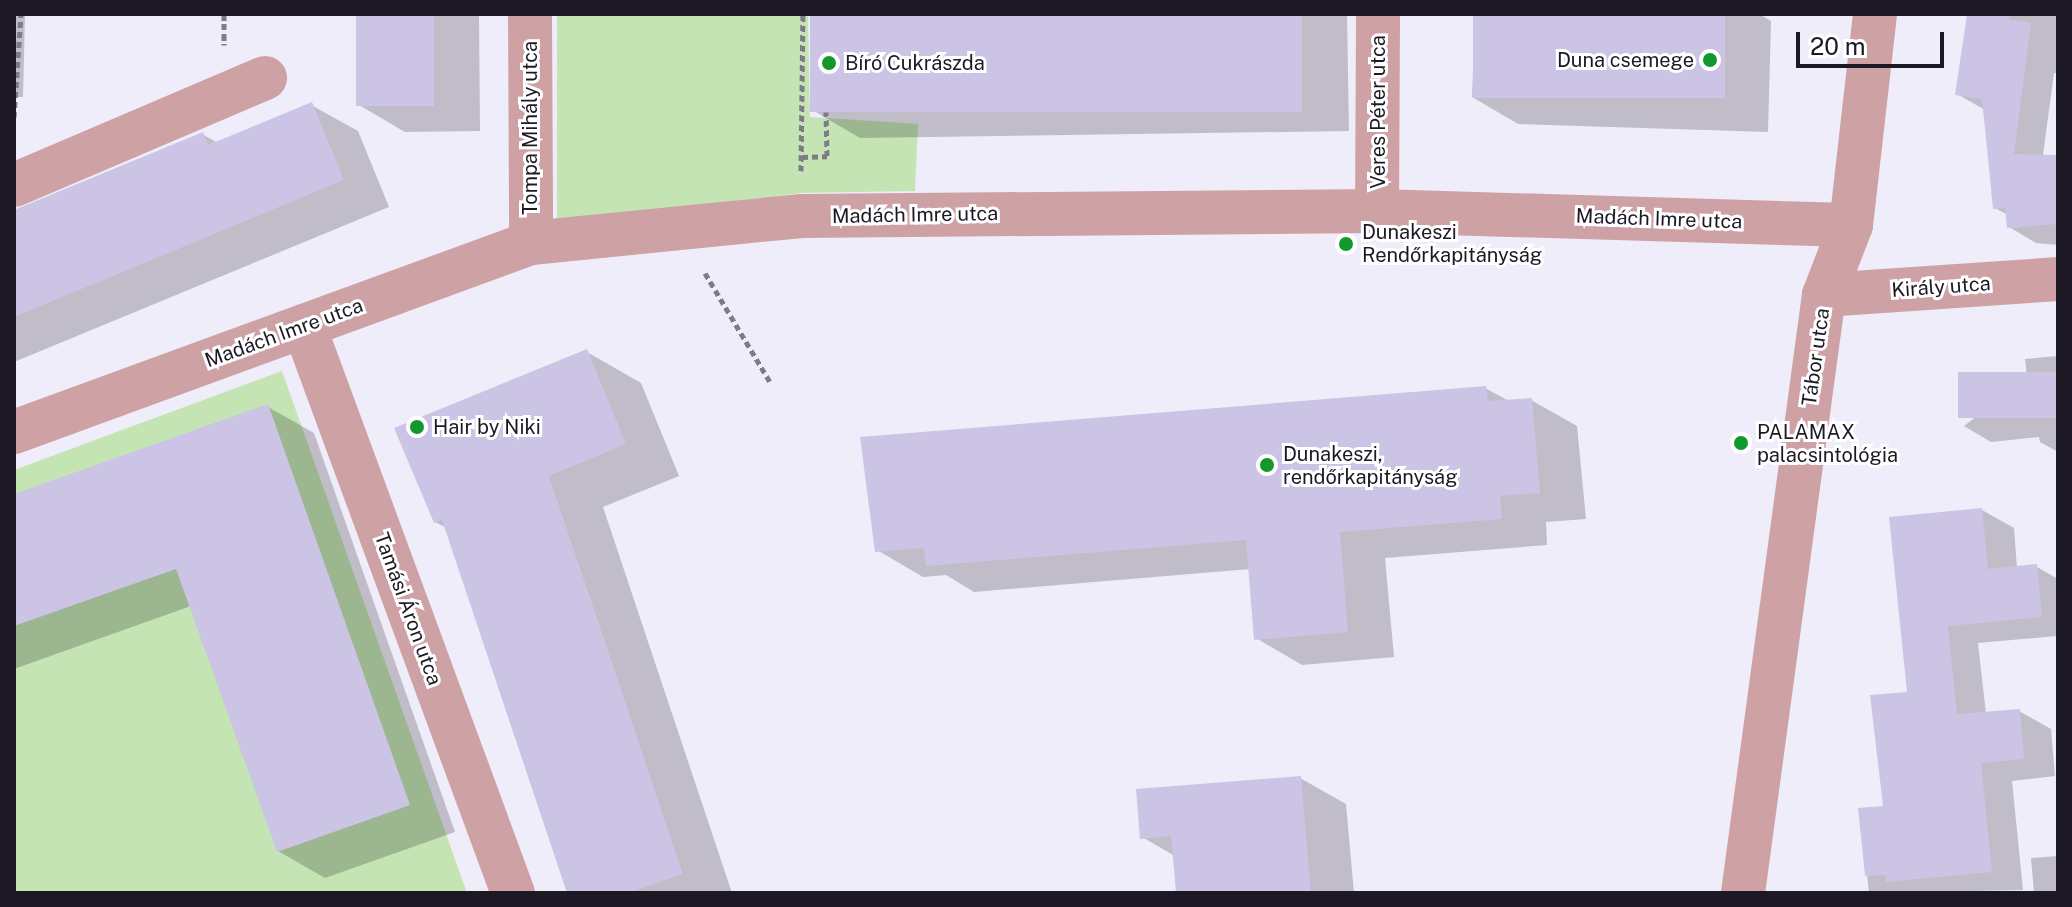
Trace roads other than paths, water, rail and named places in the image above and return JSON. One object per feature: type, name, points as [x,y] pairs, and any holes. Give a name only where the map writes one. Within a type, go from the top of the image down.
[{"type":"street","name":"Tompa Mihály utca","points":[[530,14],[531,243]]},
{"type":"street","name":"Veres Péter utca","points":[[1377,211],[1378,14]]},
{"type":"street","name":"Tábor utca","points":[[1743,893],[1824,295],[1851,225],[1875,14]]},
{"type":"street","points":[[14,185],[265,78]]},
{"type":"street","name":"Madách Imre utca","points":[[14,432],[531,243],[802,216],[1377,211],[1851,225]]},
{"type":"street","name":"Király utca","points":[[1824,295],[2058,279]]},
{"type":"street","name":"Tamási Áron utca","points":[[304,326],[513,893]]},
{"type":"place","name":"Duna csemege","points":[[1710,60]]},
{"type":"place","name":"Bíró Cukrászda","points":[[829,63]]},
{"type":"place","name":"Dunakeszi Rendőrkapitányság","points":[[1346,244]]},
{"type":"place","name":"Hair by Niki","points":[[417,427]]},
{"type":"place","name":"PALAMAX palacsintológia","points":[[1741,443]]},
{"type":"place","name":"Dunakeszi, rendőrkapitányság","points":[[1267,465]]}]
